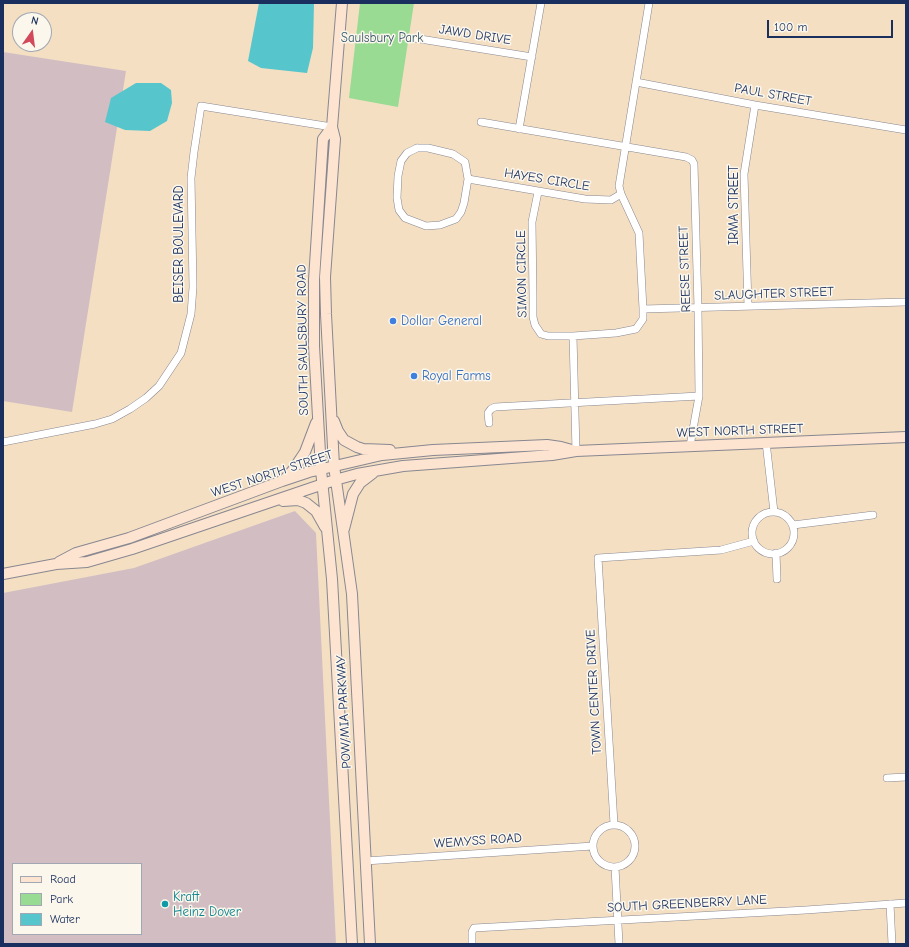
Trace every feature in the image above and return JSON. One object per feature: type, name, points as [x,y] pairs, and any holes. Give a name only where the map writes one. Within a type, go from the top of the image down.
[{"type":"main road","name":"SOUTH SAULSBURY ROAD","points":[[335,480],[325,277],[335,140],[332,127],[342,3]]},
{"type":"main road","name":"SOUTH SAULSBURY ROAD","points":[[322,484],[314,346],[314,280],[323,139],[332,127]]},
{"type":"main road","points":[[331,412],[335,425],[344,440],[357,447],[363,449],[418,451]]},
{"type":"main road","points":[[282,481],[293,470],[305,452],[318,417]]},
{"type":"main road","name":"WEST NORTH STREET","points":[[3,574],[56,564],[86,562],[322,484],[357,474],[383,470],[432,464],[552,455],[576,451],[906,437]]},
{"type":"main road","name":"WEST NORTH STREET","points":[[56,564],[76,553],[129,538],[282,481],[334,466],[382,455],[418,451],[547,445],[576,451]]},
{"type":"main road","points":[[343,535],[351,499],[356,488],[370,474],[383,470]]},
{"type":"main road","name":"POW/MIA PARKWAY","points":[[335,480],[352,594],[370,944]]},
{"type":"main road","name":"POW/MIA PARKWAY","points":[[322,484],[332,579],[352,944]]},
{"type":"main road","points":[[265,503],[294,500],[306,503],[316,511],[328,532]]},
{"type":"main road","points":[[346,847],[351,853],[365,860]]},
{"type":"street","points":[[519,129],[541,3]]},
{"type":"street","points":[[621,194],[620,186],[625,148],[649,3]]},
{"type":"street","name":"JAWD DRIVE","points":[[414,38],[532,57]]},
{"type":"street","name":"PAUL STREET","points":[[636,82],[755,105],[906,130]]},
{"type":"street","name":"IRMA STREET","points":[[748,306],[744,174],[755,105]]},
{"type":"street","name":"BEISER BOULEVARD","points":[[3,442],[95,424],[112,419],[146,398],[159,386],[181,353],[191,314],[193,287],[191,178],[200,106],[332,127]]},
{"type":"street","name":"REESE STREET","points":[[480,122],[625,148],[686,157],[692,160],[694,164],[699,396],[690,446]]},
{"type":"street","points":[[417,148],[428,148],[453,154],[465,162],[468,179],[464,203],[461,212],[456,219],[440,225],[426,226],[404,218],[399,210],[397,198],[398,176],[402,161],[407,153],[417,148]]},
{"type":"street","name":"HAYES CIRCLE","points":[[468,179],[585,199],[611,200],[621,194]]},
{"type":"street","name":"SIMON CIRCLE","points":[[538,192],[532,222],[533,317],[535,325],[541,334],[548,336],[616,334],[636,328],[643,319],[639,233],[621,194]]},
{"type":"street","name":"SLAUGHTER STREET","points":[[643,310],[906,302]]},
{"type":"street","points":[[573,336],[576,451]]},
{"type":"street","points":[[489,423],[488,413],[495,407],[699,396]]},
{"type":"street","points":[[766,442],[774,512]]},
{"type":"street","points":[[779,512],[787,517],[793,525],[794,536],[790,545],[782,552],[776,553],[763,551],[754,541],[752,531],[756,521],[764,514],[779,512]]},
{"type":"street","points":[[793,525],[873,515]]},
{"type":"street","name":"TOWN CENTER DRIVE","points":[[614,824],[598,558],[721,550],[754,541]]},
{"type":"street","points":[[776,553],[777,579]]},
{"type":"street","points":[[887,778],[906,777]]},
{"type":"street","points":[[614,824],[626,828],[631,833],[636,845],[632,858],[627,863],[615,867],[602,863],[594,853],[593,846],[594,840],[601,829],[614,824]]},
{"type":"street","name":"WEMYSS ROAD","points":[[365,860],[593,846]]},
{"type":"street","points":[[615,867],[619,944]]},
{"type":"street","name":"SOUTH GREENBERRY LANE","points":[[472,944],[472,932],[474,928],[806,910],[906,903]]},
{"type":"street","points":[[890,904],[892,944]]},
{"type":"shaded area","points":[[3,52],[126,71],[72,412],[3,401]]},
{"type":"shaded area","points":[[295,511],[316,533],[336,944],[3,944],[3,593],[134,568]]},
{"type":"green space","name":"Saulsbury Park","points":[[360,3],[414,3],[398,107],[349,98]]},
{"type":"water","points":[[259,3],[314,3],[313,48],[307,73],[261,68],[248,61]]},
{"type":"water","points":[[136,83],[161,83],[171,90],[172,103],[167,121],[150,131],[125,130],[105,122],[111,98]]},
{"type":"place","name":"Dollar General","points":[[393,321]]},
{"type":"place","name":"Royal Farms","points":[[414,376]]},
{"type":"place","name":"Kraft Heinz Dover","points":[[165,904]]}]
